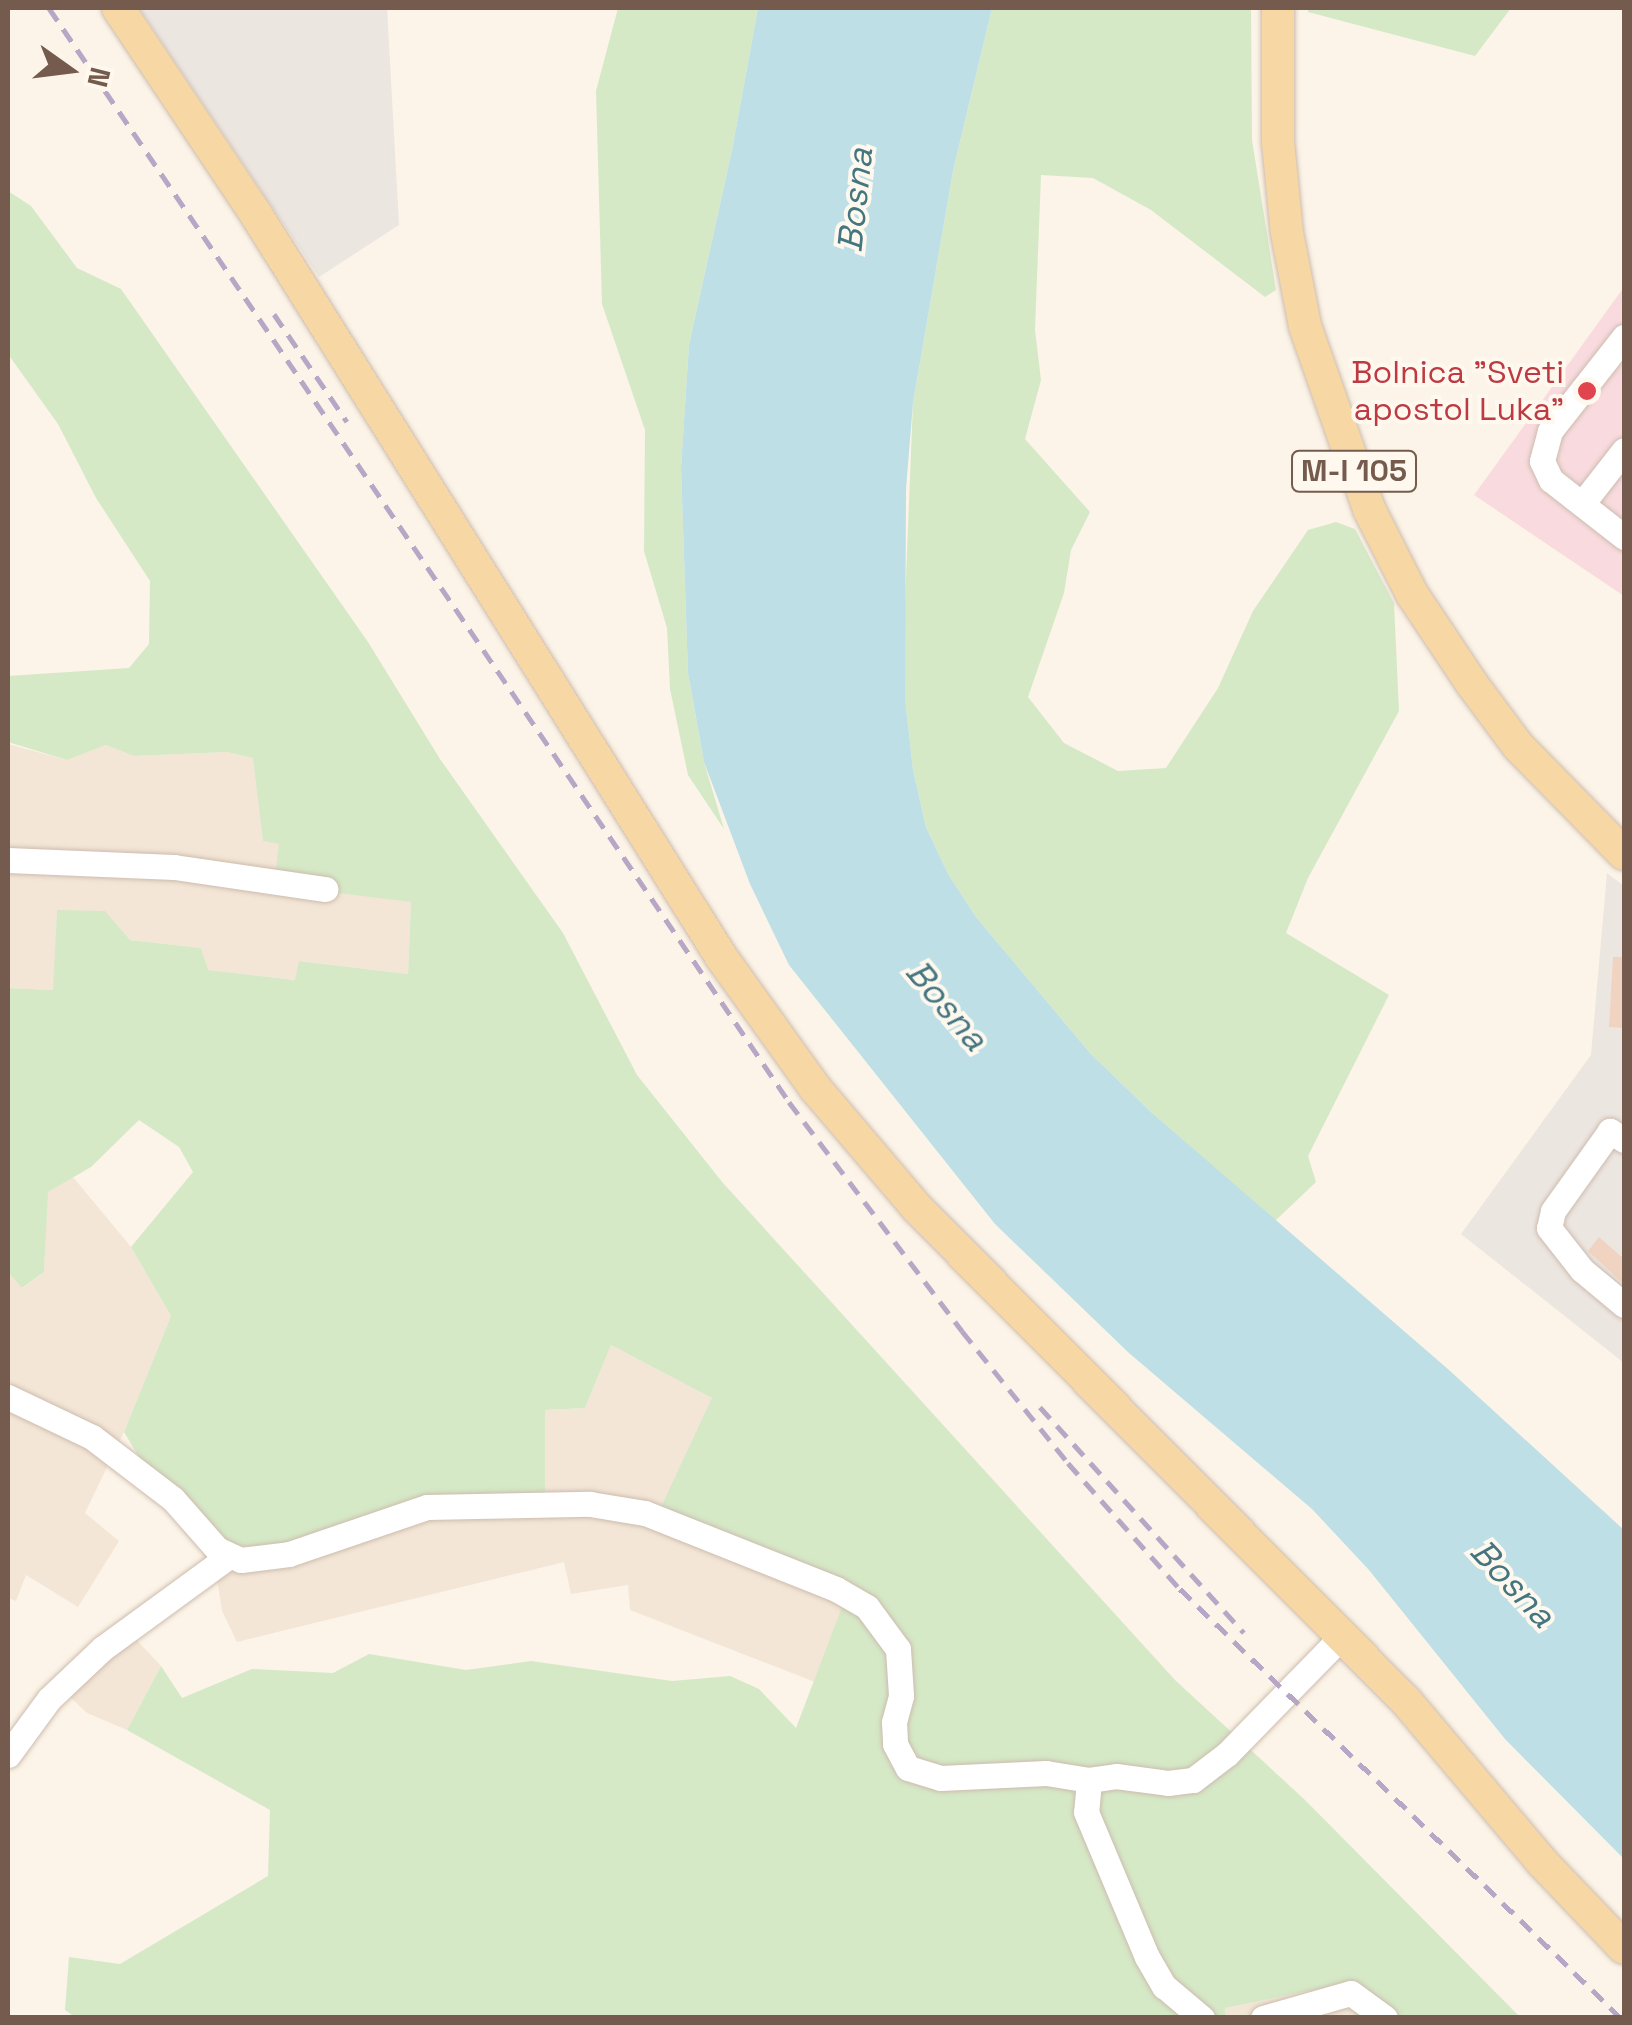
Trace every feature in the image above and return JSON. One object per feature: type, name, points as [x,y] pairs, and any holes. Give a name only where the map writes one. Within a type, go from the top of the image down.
[{"type":"main road","points":[[118,8],[256,216],[722,958],[815,1088],[917,1208],[1084,1381],[1406,1702],[1541,1861],[1624,1948]]},
{"type":"main road","name":"M-I 105","points":[[1278,8],[1278,142],[1287,233],[1305,326],[1368,509],[1412,594],[1518,746],[1624,854]]},
{"type":"street","points":[[1623,534],[1551,480],[1543,449],[1550,432],[1624,337]]},
{"type":"street","points":[[1582,504],[1624,450]]},
{"type":"street","points":[[8,860],[174,866],[325,889]]},
{"type":"street","points":[[1624,1140],[1610,1131],[1553,1211],[1549,1228],[1582,1270],[1624,1305]]},
{"type":"street","points":[[8,1397],[92,1437],[138,1469],[172,1499],[210,1543],[229,1556],[261,1560],[289,1554],[427,1507],[590,1504],[645,1512],[836,1589],[867,1608],[898,1649],[901,1696],[894,1722],[895,1744],[908,1768],[940,1778],[1046,1773],[1090,1780],[1116,1776],[1168,1783],[1192,1780],[1227,1754],[1342,1636]]},
{"type":"street","points":[[8,1756],[49,1699],[103,1648],[229,1556]]},
{"type":"street","points":[[1090,1780],[1086,1812],[1146,1957],[1164,1986],[1202,2018]]},
{"type":"street","points":[[1263,2018],[1339,2008],[1351,1993],[1385,2018]]},
{"type":"shaded area","points":[[139,8],[387,8],[399,225],[319,277]]},
{"type":"shaded area","name":"Bolnica \"Sveti apostol Luka\"","points":[[1624,287],[1624,596],[1474,495]]},
{"type":"shaded area","points":[[8,744],[67,760],[106,745],[134,756],[227,752],[254,758],[263,841],[279,843],[411,902],[408,974],[300,961],[296,980],[207,970],[201,948],[130,940],[57,911],[54,990],[8,988]]},
{"type":"shaded area","points":[[1607,873],[1624,886],[1624,1363],[1461,1234],[1591,1055]]},
{"type":"shaded area","points":[[73,1177],[131,1247],[171,1316],[124,1432],[85,1513],[119,1541],[78,1607],[26,1575],[16,1601],[8,1598],[8,1272],[23,1288],[44,1272],[47,1192]]},
{"type":"shaded area","points":[[611,1345],[713,1398],[661,1509],[851,1583],[815,1682],[630,1610],[628,1585],[571,1594],[564,1562],[237,1642],[222,1611],[217,1579],[228,1544],[545,1410],[585,1408]]},
{"type":"shaded area","points":[[133,1636],[161,1666],[127,1730],[87,1713],[54,1682]]},
{"type":"shaded area","points":[[1338,1985],[1357,2017],[1226,2017],[1225,2008]]},
{"type":"green space","points":[[618,8],[758,8],[732,150],[689,345],[681,468],[688,673],[704,762],[724,829],[688,775],[670,689],[667,628],[644,551],[645,430],[602,304],[596,91]]},
{"type":"green space","points":[[992,8],[1251,8],[1252,140],[1276,290],[1265,297],[1151,210],[1093,178],[1041,175],[1035,330],[1041,380],[1025,439],[1090,512],[1071,550],[1064,593],[1028,697],[1064,743],[1118,771],[1166,768],[1218,688],[1253,611],[1308,530],[1336,522],[1355,529],[1394,603],[1399,711],[1308,878],[1286,933],[1389,995],[1308,1156],[1316,1182],[1275,1221],[1090,1053],[976,917],[948,874],[926,827],[913,770],[905,698],[913,403],[953,171]]},
{"type":"green space","points":[[1308,8],[1511,8],[1475,56],[1308,12]]},
{"type":"green space","points":[[8,191],[31,206],[77,268],[121,289],[368,642],[440,759],[563,933],[637,1075],[723,1183],[1175,1680],[1305,1800],[1520,2017],[1357,2017],[1338,1985],[1225,2008],[1226,2018],[76,2018],[65,2010],[69,1957],[120,1964],[268,1876],[270,1810],[127,1730],[161,1666],[182,1698],[252,1669],[333,1673],[369,1654],[466,1670],[531,1661],[672,1681],[730,1676],[759,1689],[796,1728],[851,1583],[660,1509],[712,1398],[611,1345],[585,1408],[545,1410],[545,1494],[268,1549],[228,1544],[194,1504],[145,1467],[124,1432],[171,1316],[131,1247],[193,1172],[179,1147],[139,1120],[91,1167],[48,1192],[44,1272],[22,1288],[8,1272],[8,988],[53,990],[57,910],[105,911],[130,940],[201,948],[208,970],[295,980],[299,961],[408,974],[411,902],[274,885],[279,844],[263,841],[253,758],[227,752],[134,756],[106,745],[67,760],[8,742],[8,676],[129,668],[149,644],[150,581],[96,498],[58,424],[8,354]]},
{"type":"water","name":"Bosna","points":[[758,8],[992,8],[953,171],[913,403],[906,489],[905,698],[913,770],[926,827],[948,874],[976,917],[1090,1053],[1152,1113],[1449,1370],[1624,1530],[1624,1859],[1505,1739],[1369,1570],[1312,1509],[1129,1353],[995,1224],[789,965],[750,884],[704,762],[688,673],[681,468],[689,345],[732,150]]},
{"type":"building","points":[[1613,957],[1624,957],[1624,1028],[1609,1027]]},
{"type":"building","points":[[1599,1237],[1624,1259],[1624,1284],[1588,1251]]},
{"type":"railway","points":[[49,8],[789,1102],[962,1331],[1068,1463],[1180,1589],[1621,2018]]},
{"type":"railway","points":[[274,314],[347,422]]},
{"type":"railway","points":[[1040,1407],[1244,1633]]},
{"type":"place","name":"Bolnica \"Sveti apostol Luka\"","points":[[1587,391]]}]
